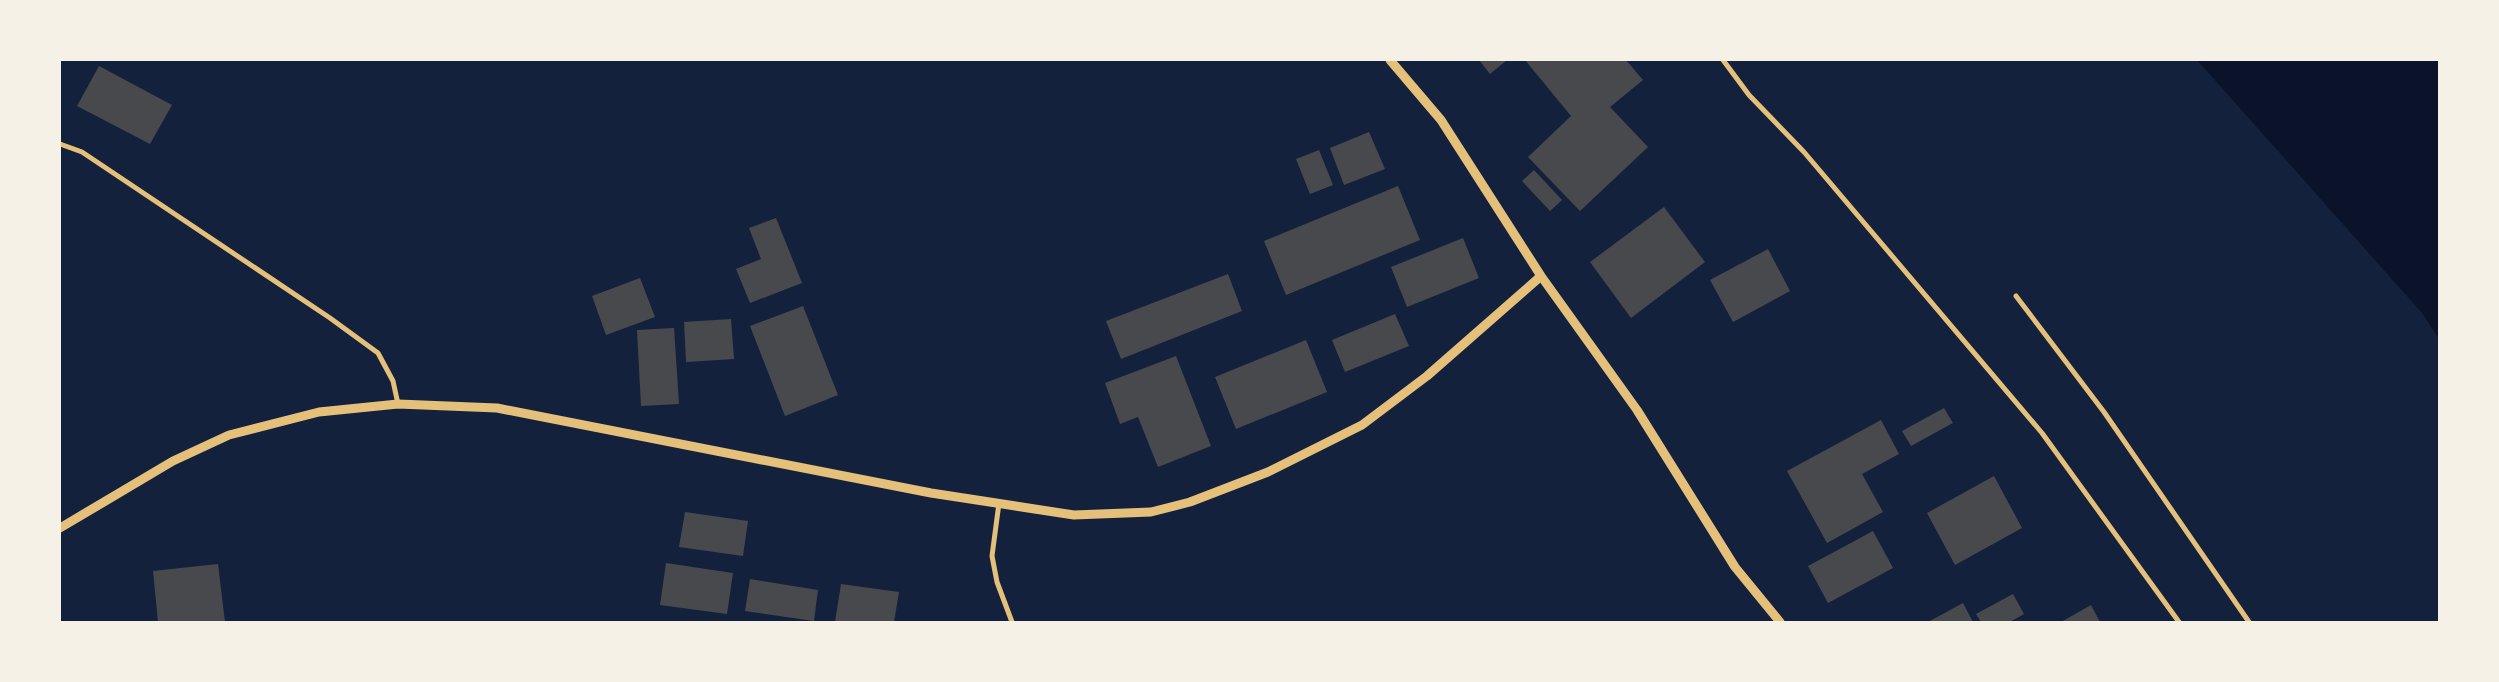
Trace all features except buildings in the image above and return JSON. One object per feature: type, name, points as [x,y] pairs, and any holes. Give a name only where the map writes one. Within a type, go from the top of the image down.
[{"type":"street","points":[[1390,60],[1441,120],[1542,276],[1637,410],[1735,567],[1780,622]]},
{"type":"street","points":[[1723,60],[1749,95],[1810,160],[2042,433],[2179,622]]},
{"type":"street","points":[[60,144],[82,152],[307,302],[378,353],[393,381],[398,404]]},
{"type":"street","points":[[60,528],[173,461],[229,435],[319,412],[398,404],[488,408],[538,415],[931,493],[1074,515],[1151,512],[1190,502],[1268,472],[1362,425],[1428,376],[1542,276]]},
{"type":"street","points":[[2016,296],[2104,412],[2249,622]]},
{"type":"street","points":[[999,503],[992,556],[997,582],[1012,622]]},
{"type":"water","points":[[2197,60],[2439,60],[2439,339],[2422,313]]}]
